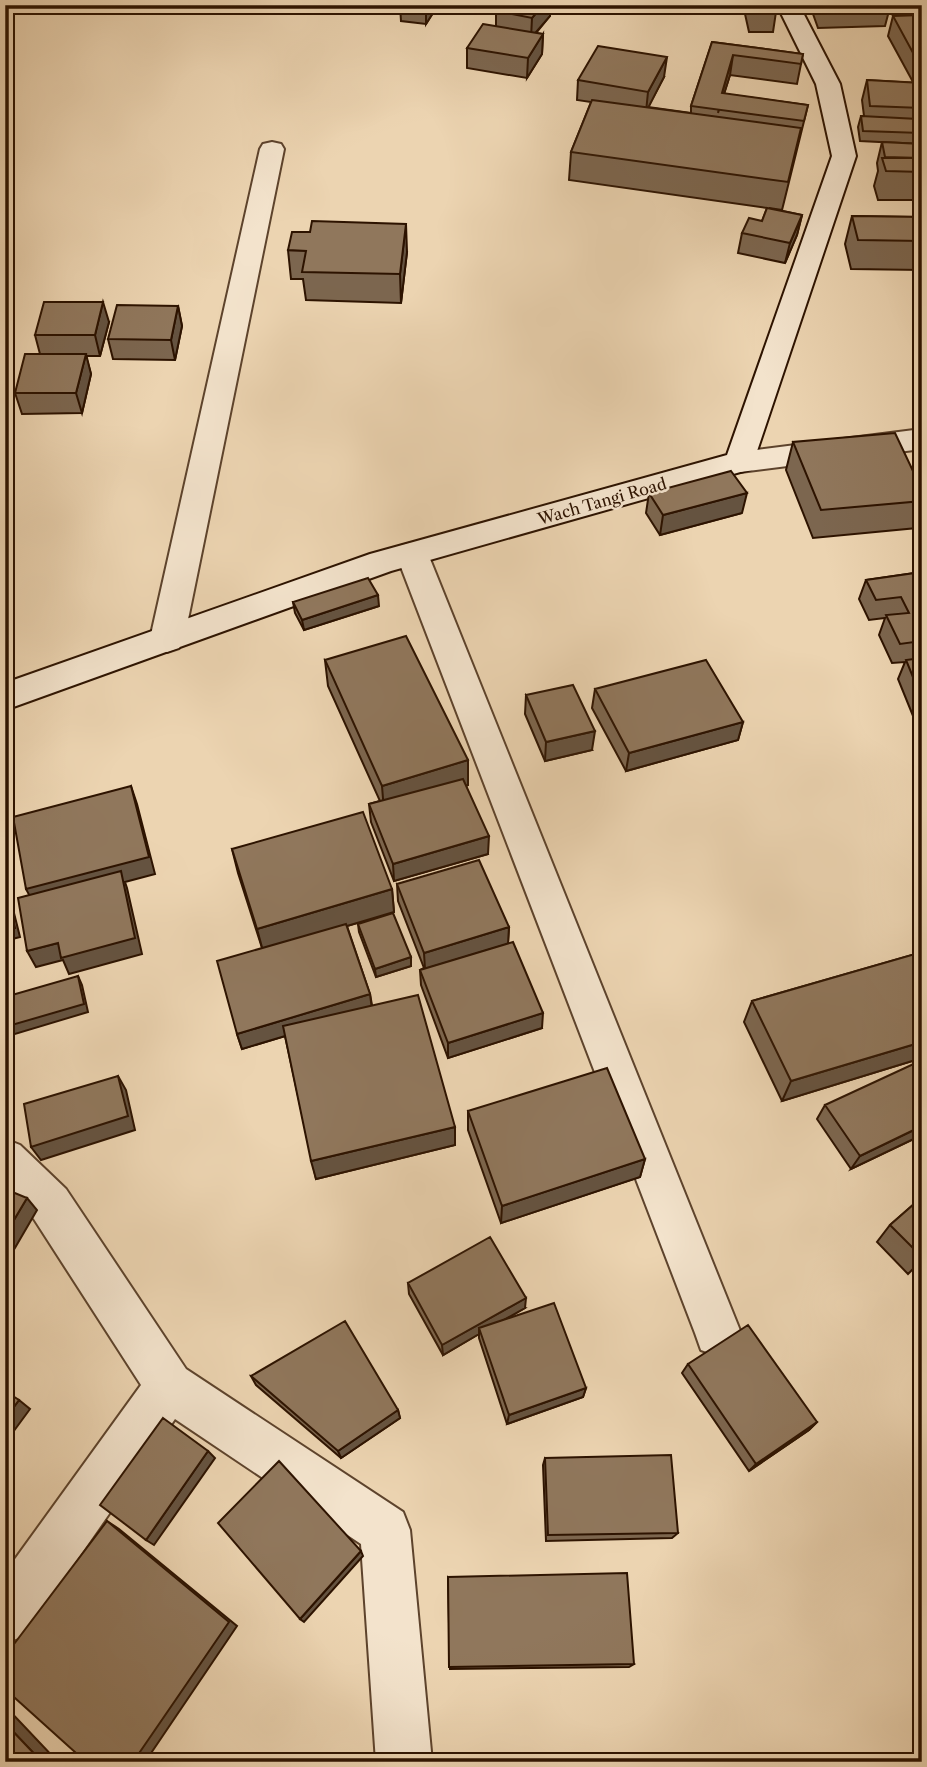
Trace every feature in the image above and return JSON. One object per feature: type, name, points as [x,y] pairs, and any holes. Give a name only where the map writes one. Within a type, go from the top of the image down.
[{"type":"street","points":[[740,461],[844,156],[828,84],[788,5]]},
{"type":"street","points":[[167,639],[272,149]]},
{"type":"street","name":"Wach Tangi Road","points":[[5,697],[381,562],[740,461],[922,439]]},
{"type":"street","points":[[412,554],[718,1333]]},
{"type":"street","points":[[5,1160],[51,1204],[169,1386],[385,1530],[404,1762]]},
{"type":"street","points":[[5,1617],[169,1386]]},
{"type":"building","points":[[501,5],[543,5],[532,18],[496,11]]},
{"type":"building","points":[[751,5],[775,5],[776,12],[752,12]]},
{"type":"building","points":[[821,5],[890,5],[890,7],[823,8]]},
{"type":"building","points":[[922,15],[922,62],[918,62],[893,16]]},
{"type":"building","points":[[483,24],[543,34],[528,58],[467,48]]},
{"type":"building","points":[[712,42],[803,54],[801,64],[733,55],[722,93],[808,105],[804,121],[691,106]]},
{"type":"building","points":[[598,46],[667,57],[648,92],[578,80]]},
{"type":"building","points":[[867,80],[922,83],[922,108],[870,106]]},
{"type":"building","points":[[592,100],[801,128],[788,182],[571,152]]},
{"type":"building","points":[[861,116],[918,119],[921,133],[863,131]]},
{"type":"building","points":[[882,142],[922,144],[922,158],[885,157]]},
{"type":"building","points":[[882,158],[922,158],[922,172],[886,171]]},
{"type":"building","points":[[767,208],[802,215],[790,243],[742,233],[749,218],[762,221]]},
{"type":"building","points":[[852,216],[922,217],[922,241],[858,240]]},
{"type":"building","points":[[312,221],[406,224],[400,274],[302,272],[306,251],[288,250],[292,232],[310,232]]},
{"type":"building","points":[[44,302],[103,302],[95,335],[35,335]]},
{"type":"building","points":[[117,305],[178,306],[171,340],[108,339]]},
{"type":"building","points":[[25,354],[86,354],[76,393],[15,393]]},
{"type":"building","points":[[895,433],[922,490],[922,501],[821,510],[793,442]]},
{"type":"building","points":[[731,471],[747,493],[663,515],[649,493]]},
{"type":"building","points":[[922,572],[922,641],[900,644],[886,615],[909,613],[901,597],[876,600],[866,580]]},
{"type":"building","points":[[368,578],[378,595],[302,620],[293,602]]},
{"type":"building","points":[[406,636],[468,760],[382,786],[325,660]]},
{"type":"building","points":[[922,658],[922,699],[906,660]]},
{"type":"building","points":[[706,660],[743,722],[629,753],[595,689]]},
{"type":"building","points":[[573,685],[595,731],[546,742],[526,695]]},
{"type":"building","points":[[463,779],[489,836],[393,864],[369,804]]},
{"type":"building","points":[[131,786],[149,857],[26,889],[13,817]]},
{"type":"building","points":[[363,812],[392,889],[257,929],[232,849]]},
{"type":"building","points":[[479,860],[509,927],[424,953],[397,884]]},
{"type":"building","points":[[121,871],[135,938],[61,958],[58,943],[27,951],[18,898]]},
{"type":"building","points":[[9,904],[15,928],[5,931],[5,905]]},
{"type":"building","points":[[393,913],[411,957],[375,969],[358,924]]},
{"type":"building","points":[[346,924],[370,994],[237,1034],[217,961]]},
{"type":"building","points":[[513,942],[543,1013],[448,1043],[420,970]]},
{"type":"building","points":[[922,952],[922,1042],[791,1081],[752,1001]]},
{"type":"building","points":[[78,976],[84,1004],[5,1027],[5,997]]},
{"type":"building","points":[[418,995],[455,1127],[311,1161],[283,1026]]},
{"type":"building","points":[[920,1061],[922,1126],[860,1156],[825,1105]]},
{"type":"building","points":[[607,1068],[645,1159],[502,1206],[468,1111]]},
{"type":"building","points":[[118,1076],[128,1116],[31,1147],[24,1104]]},
{"type":"building","points":[[5,1189],[27,1198],[5,1235]]},
{"type":"building","points":[[922,1197],[922,1257],[890,1225]]},
{"type":"building","points":[[490,1237],[526,1298],[442,1345],[408,1283]]},
{"type":"building","points":[[554,1303],[586,1388],[509,1415],[479,1328]]},
{"type":"building","points":[[345,1321],[398,1410],[338,1451],[251,1376]]},
{"type":"building","points":[[748,1325],[817,1422],[756,1464],[688,1364]]},
{"type":"building","points":[[5,1391],[19,1400],[5,1419]]},
{"type":"building","points":[[163,1418],[208,1451],[146,1540],[100,1505]]},
{"type":"building","points":[[671,1455],[678,1533],[548,1535],[545,1458]]},
{"type":"building","points":[[279,1461],[361,1551],[300,1619],[218,1523]]},
{"type":"building","points":[[107,1521],[229,1622],[133,1762],[86,1762],[5,1689],[5,1656]]},
{"type":"building","points":[[627,1573],[634,1664],[449,1667],[448,1577]]},
{"type":"building","points":[[5,1723],[42,1762],[5,1762]]}]
